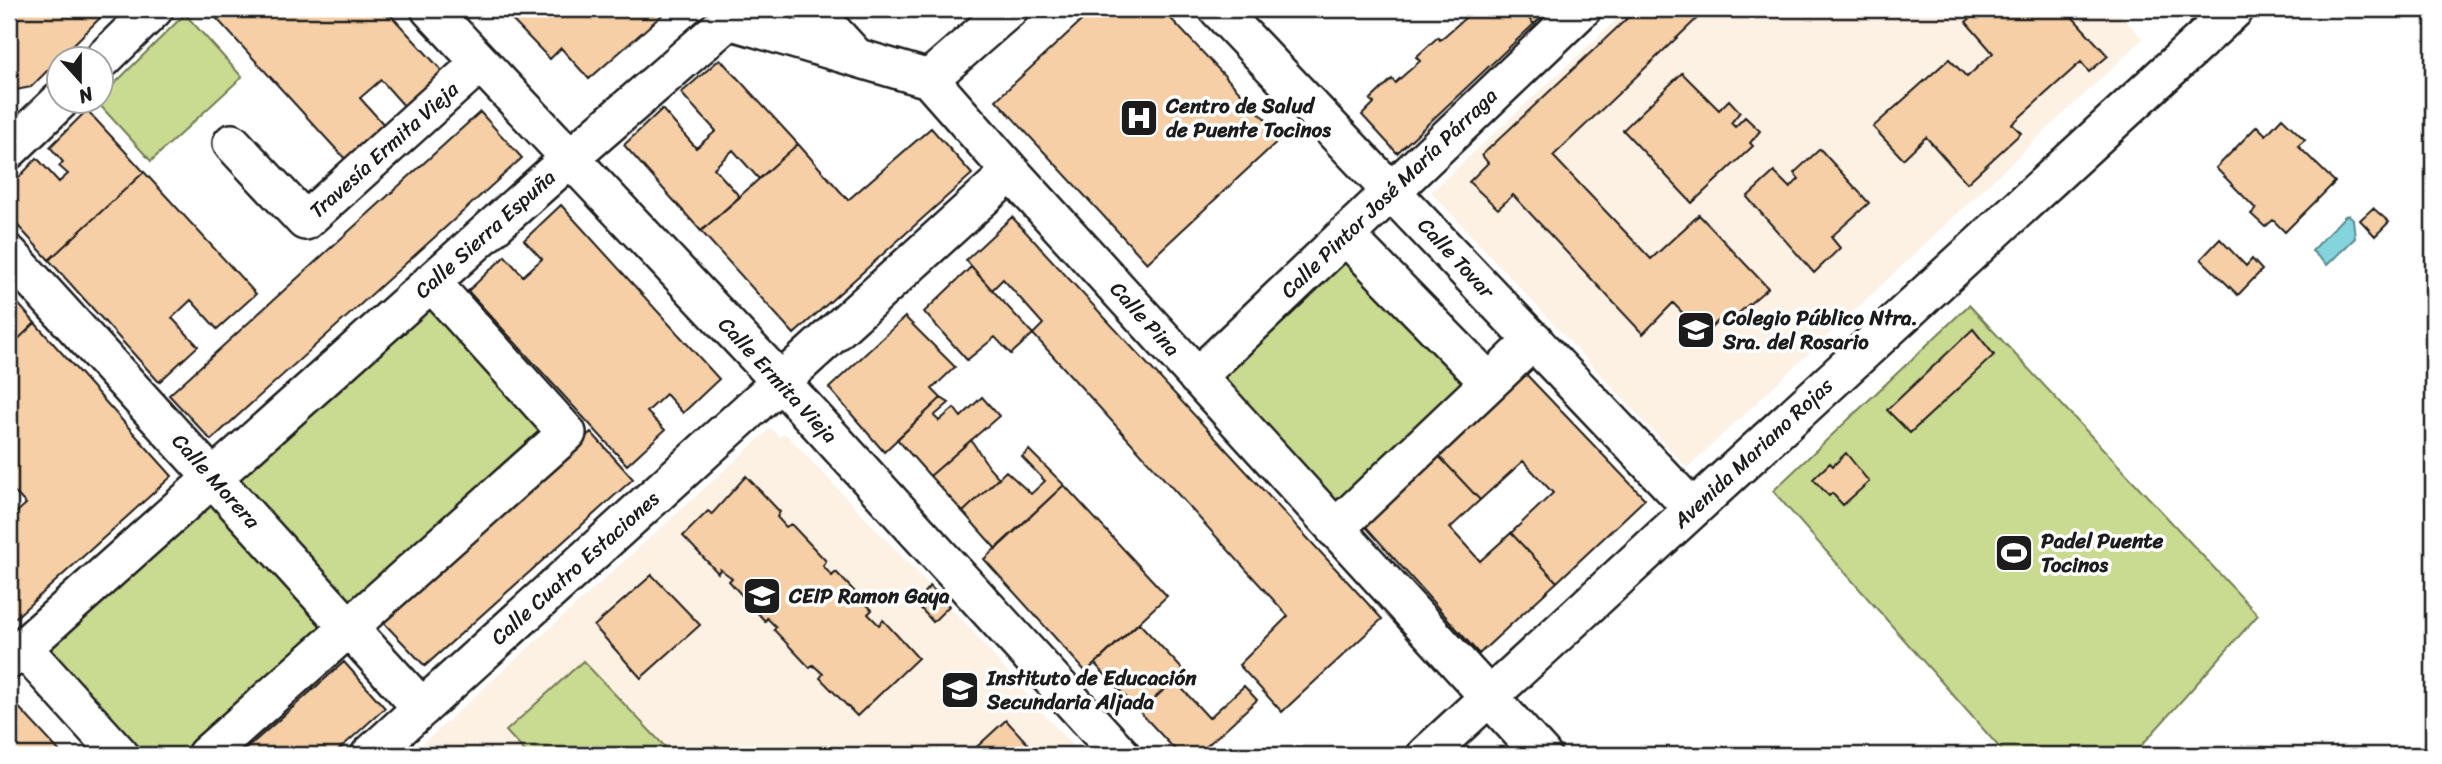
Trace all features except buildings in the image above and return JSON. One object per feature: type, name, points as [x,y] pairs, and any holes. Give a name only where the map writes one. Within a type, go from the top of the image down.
[{"type":"street","points":[[116,46],[154,9]]},
{"type":"street","name":"Calle Ermita Vieja","points":[[430,9],[780,381],[1121,755]]},
{"type":"street","points":[[812,9],[856,58]]},
{"type":"street","points":[[929,79],[1010,9]]},
{"type":"street","name":"Calle Tovar","points":[[1218,9],[1692,508]]},
{"type":"street","name":"Calle Pintor José María Párraga","points":[[1197,377],[1582,9]]},
{"type":"street","name":"Avenida Mariano Rojas","points":[[1426,755],[2235,9]]},
{"type":"street","name":"Calle Sierra Espuña","points":[[16,654],[569,159],[729,20],[929,79]]},
{"type":"street","name":"Travesía Ermita Vieja","points":[[232,143],[305,221],[480,63]]},
{"type":"street","name":"Calle Pina","points":[[929,79],[1542,755]]},
{"type":"street","points":[[13,137],[46,112]]},
{"type":"street","points":[[780,381],[1011,172]]},
{"type":"street","points":[[1345,235],[1488,382]]},
{"type":"street","name":"Calle Morera","points":[[9,254],[422,708]]},
{"type":"street","points":[[206,755],[567,433],[431,282]]},
{"type":"street","points":[[1335,529],[1534,340]]},
{"type":"street","name":"Calle Cuatro Estaciones","points":[[370,755],[780,381]]},
{"type":"street","points":[[16,654],[120,755]]},
{"type":"shaded area","name":"Colegio Público Ntra. Sra. del Rosario","points":[[1628,9],[2115,9],[2143,39],[1687,468],[1431,192]]},
{"type":"shaded area","name":"CEIP Ramon Gaya","points":[[771,428],[779,437],[785,433],[967,625],[1080,755],[410,755]]},
{"type":"green space","points":[[185,14],[242,77],[151,161],[110,116],[116,116],[116,82]]},
{"type":"green space","points":[[1345,235],[1488,381],[1335,529],[1197,377]]},
{"type":"green space","points":[[431,282],[567,433],[206,755],[120,755],[23,648]]},
{"type":"green space","name":"Padel Puente Tocinos","points":[[1969,305],[2258,615],[2133,755],[2006,755],[1773,491]]},
{"type":"green space","points":[[583,661],[673,755],[528,755],[506,731]]},
{"type":"water","points":[[2349,215],[2353,219],[2355,238],[2327,265],[2312,251]]},
{"type":"place","name":"Centro de Salud de Puente Tocinos","points":[[1139,118]]},
{"type":"place","name":"Colegio Público Ntra. Sra. del Rosario","points":[[1696,330]]},
{"type":"place","name":"Padel Puente Tocinos","points":[[2014,553]]},
{"type":"place","name":"CEIP Ramon Gaya","points":[[762,596]]},
{"type":"place","name":"Instituto de Educación Secundaria Aljada","points":[[960,690]]}]
